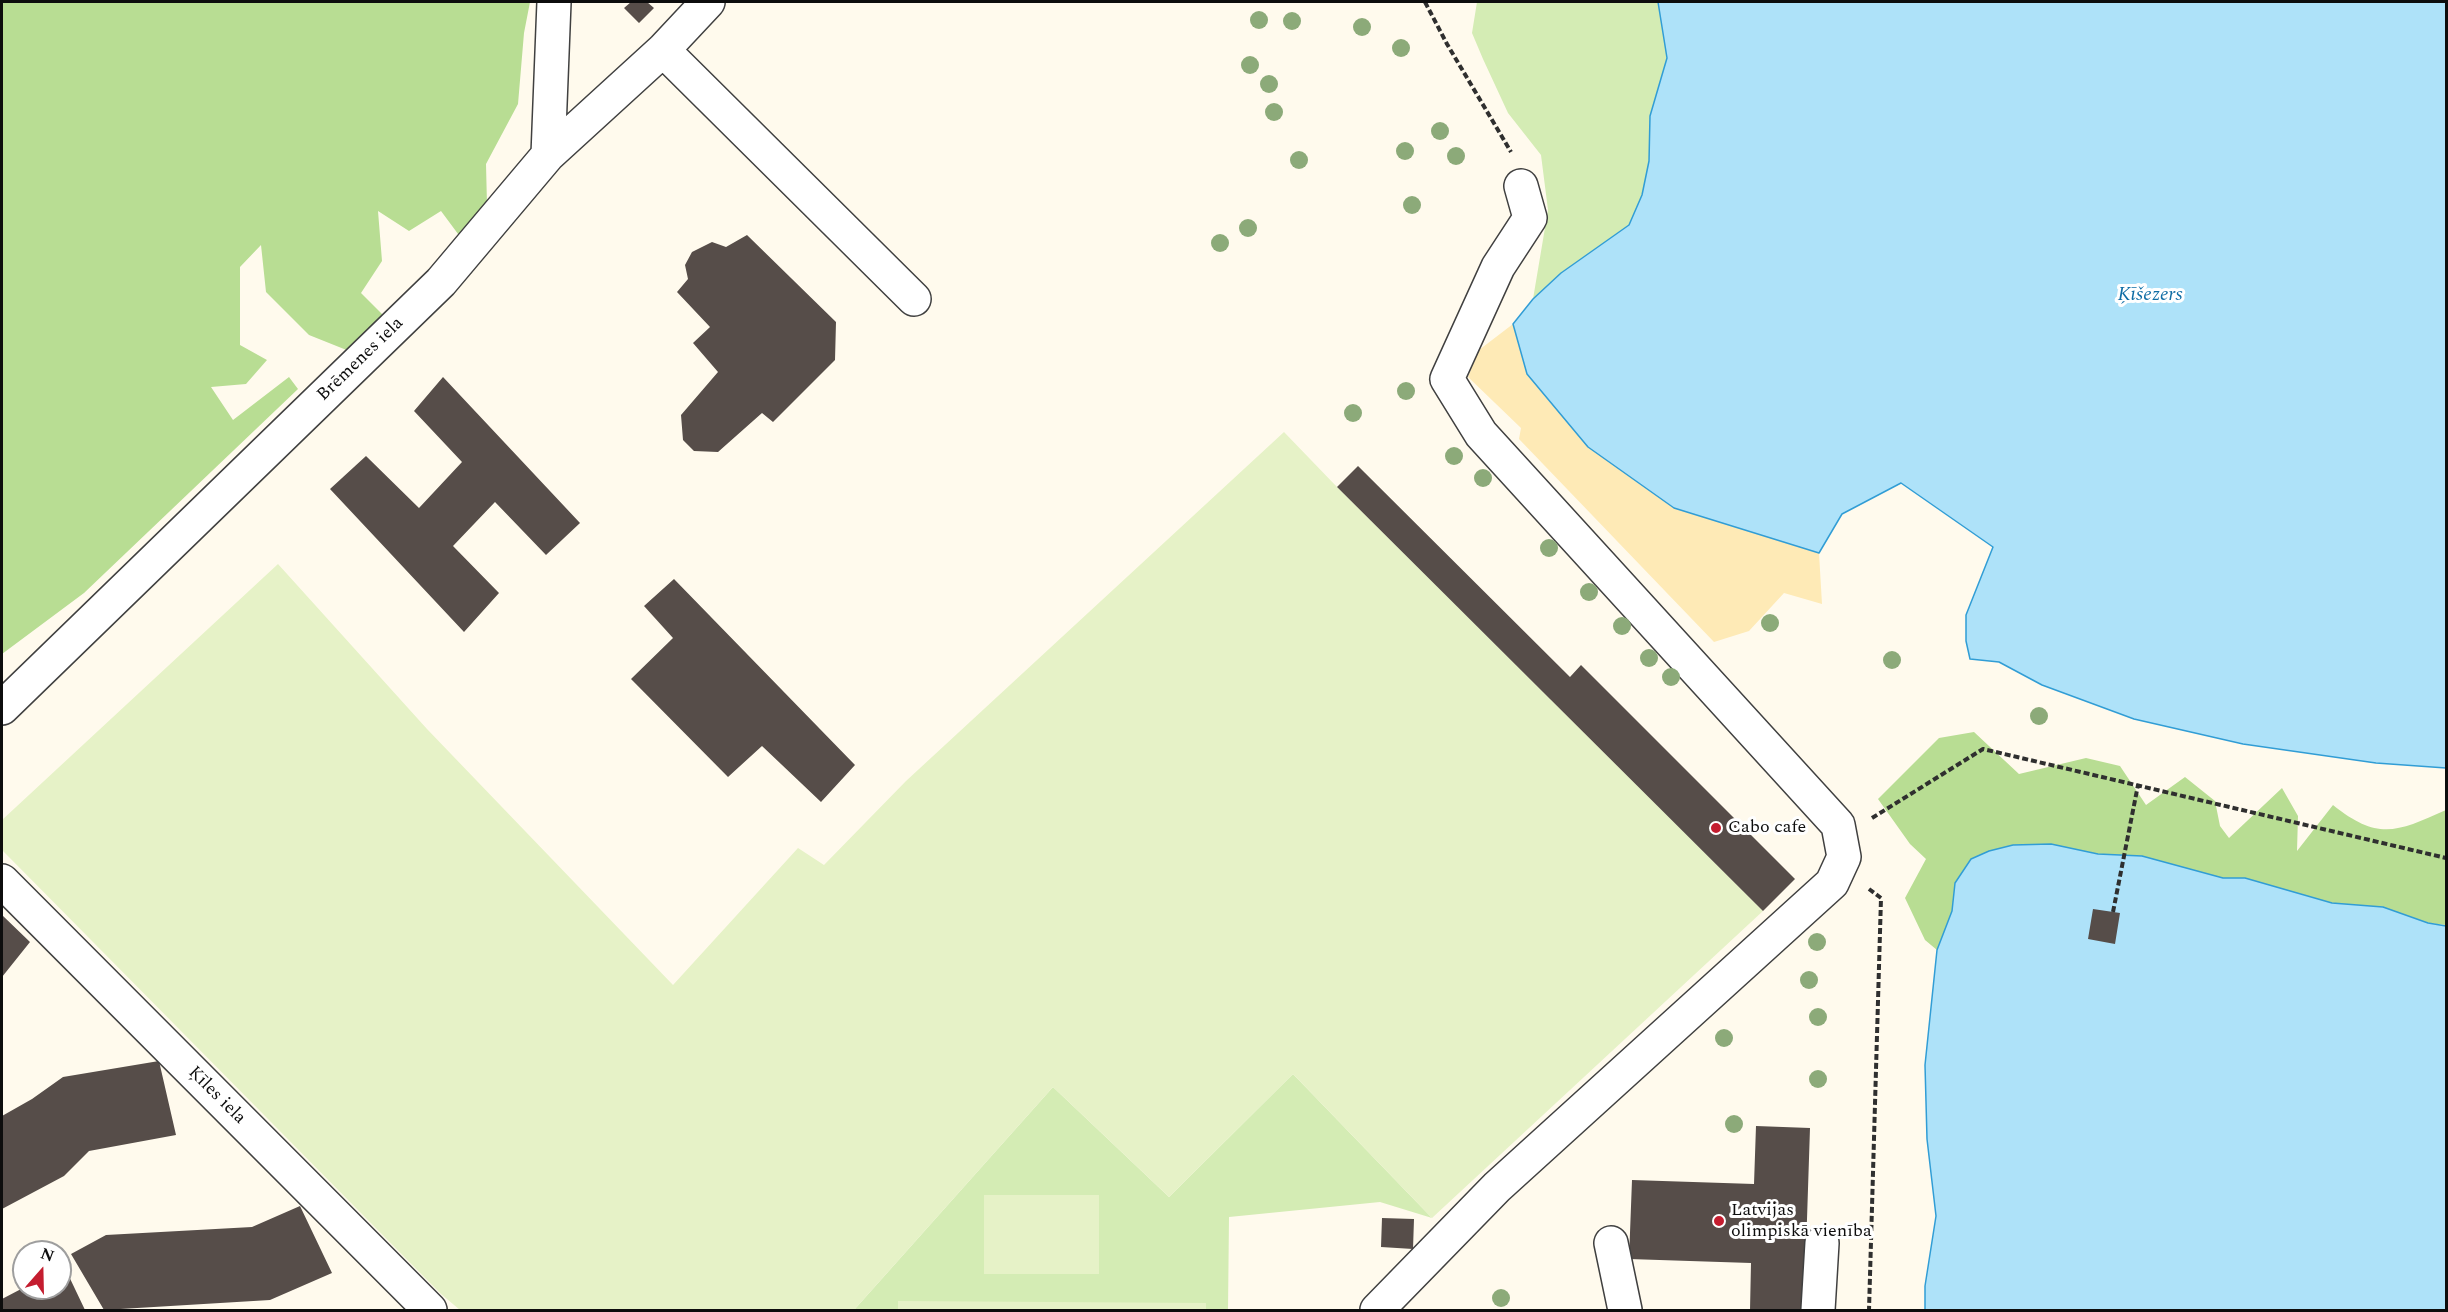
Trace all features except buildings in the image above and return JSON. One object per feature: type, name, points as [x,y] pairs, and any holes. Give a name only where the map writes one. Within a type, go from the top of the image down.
[{"type":"street","points":[[548,155],[554,2]]},
{"type":"street","name":"Brēmenes iela","points":[[2,708],[441,282],[548,155],[663,50],[708,2]]},
{"type":"street","points":[[663,50],[914,299]]},
{"type":"street","points":[[1377,1311],[1497,1187],[1832,884],[1840,853],[1838,825],[1482,434],[1447,379],[1498,267],[1530,218],[1521,186]]},
{"type":"street","name":"Ķīles iela","points":[[2,880],[430,1311]]},
{"type":"street","points":[[1611,1243],[1625,1311]]},
{"type":"street","points":[[1818,1311],[1822,1243]]},
{"type":"path","points":[[1425,2],[1512,155],[1521,186]]},
{"type":"path","points":[[1869,1311],[1881,898],[1840,853],[1983,749],[2446,858]]},
{"type":"path","points":[[2113,912],[2138,785]]},
{"type":"green space","points":[[2,2],[530,2],[524,33],[518,104],[486,164],[487,205],[464,242],[441,211],[409,231],[378,211],[382,261],[361,293],[390,322],[354,353],[309,335],[266,292],[261,245],[240,267],[240,345],[267,360],[246,384],[211,387],[233,420],[289,377],[298,389],[84,593],[2,654]]},
{"type":"green space","points":[[1477,2],[1658,2],[1667,58],[1650,116],[1649,161],[1642,195],[1629,225],[1561,273],[1533,299],[1548,210],[1541,155],[1508,113],[1472,33]]},
{"type":"green space","points":[[1284,432],[1763,911],[1432,1218],[1293,1074],[1169,1197],[1053,1087],[854,1310],[460,1310],[441,1294],[2,850],[2,820],[278,564],[427,729],[673,985],[798,848],[824,865],[906,781]]},
{"type":"green space","points":[[1974,732],[2019,774],[2086,758],[2120,766],[2146,805],[2185,777],[2215,801],[2220,826],[2229,838],[2282,788],[2298,816],[2297,851],[2333,805],[2363,824],[2388,829],[2414,824],[2446,810],[2446,925],[2428,923],[2383,907],[2332,903],[2245,878],[2223,878],[2142,856],[2098,854],[2051,844],[2013,845],[1989,851],[1971,859],[1955,883],[1952,911],[1937,950],[1925,940],[1905,898],[1926,859],[1910,844],[1878,799],[1939,738]]},
{"type":"green space","points":[[1293,1074],[1432,1218],[1380,1202],[1229,1217],[1228,1310],[854,1310],[1053,1087],[1169,1197]]},
{"type":"green space","points":[[984,1195],[1099,1195],[1099,1274],[984,1274]]},
{"type":"green space","points":[[898,1301],[1206,1303],[1206,1310],[898,1310]]},
{"type":"sand","points":[[1513,324],[1528,374],[1674,508],[1819,553],[1822,604],[1784,593],[1749,631],[1714,642],[1519,439],[1521,428],[1468,377],[1479,350]]},
{"type":"water","name":"Ķīšezers","points":[[1658,2],[2446,2],[2446,768],[2376,763],[2243,744],[2134,719],[2042,685],[1999,662],[1970,659],[1966,641],[1966,615],[1993,547],[1901,483],[1842,514],[1819,553],[1674,508],[1588,447],[1527,374],[1513,324],[1533,299],[1561,273],[1629,225],[1642,195],[1649,161],[1650,116],[1667,58]]},
{"type":"water","points":[[2051,844],[2098,854],[2142,856],[2223,878],[2245,878],[2332,903],[2383,907],[2428,923],[2446,926],[2446,1310],[1925,1310],[1925,1286],[1936,1216],[1927,1139],[1925,1065],[1937,950],[1952,911],[1955,883],[1971,859],[1989,851],[2013,845]]},
{"type":"place","name":"Cabo cafe","points":[[1716,828]]},
{"type":"place","name":"Latvijas olimpiskā vienība","points":[[1719,1221]]}]
